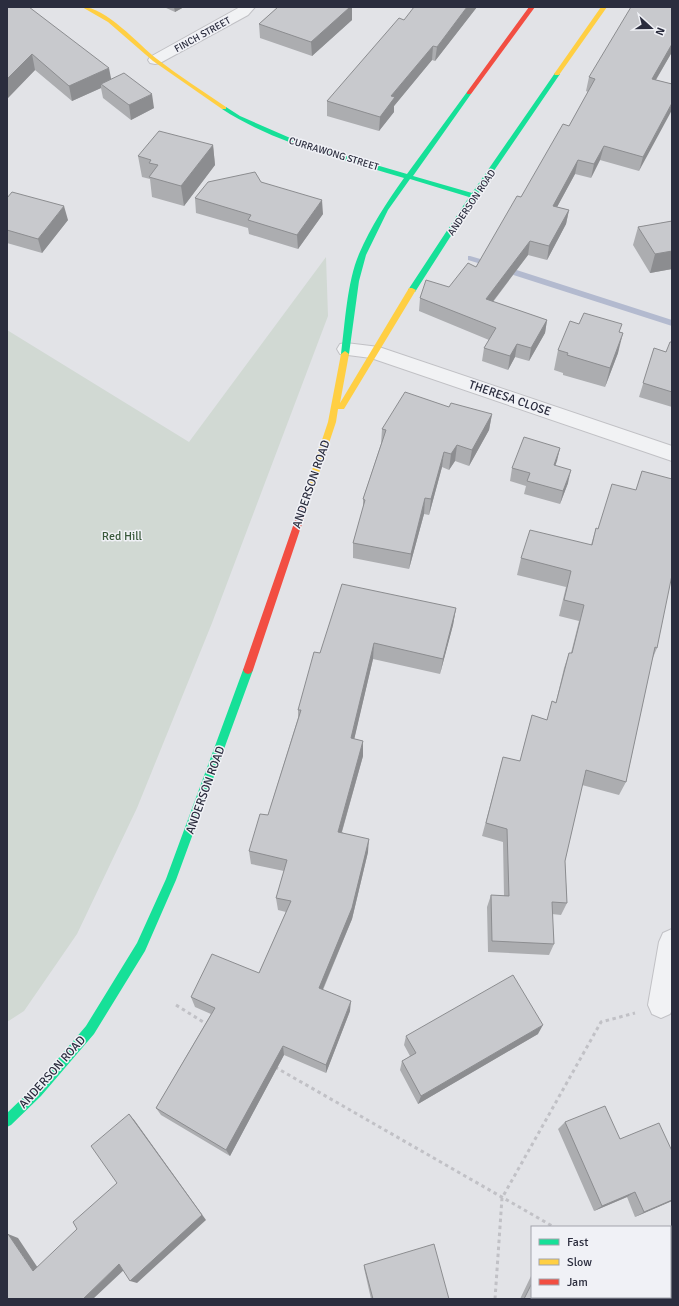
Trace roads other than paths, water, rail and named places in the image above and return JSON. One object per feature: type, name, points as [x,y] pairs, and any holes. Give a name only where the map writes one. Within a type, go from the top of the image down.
[{"type":"street","name":"CURRAWONG STREET","points":[[85,7],[110,21],[155,60],[205,96],[238,116],[268,131],[302,145],[474,196]]},
{"type":"street","name":"FINCH STREET","points":[[155,60],[243,12],[248,7]]},
{"type":"street","name":"ANDERSON ROAD","points":[[7,1121],[37,1092],[90,1030],[128,970],[154,920],[192,825],[235,705],[332,422],[346,349],[355,281],[362,255],[385,209],[532,7]]},
{"type":"street","name":"ANDERSON ROAD","points":[[332,422],[372,352],[474,196],[604,7]]},
{"type":"street","name":"THERESA CLOSE","points":[[346,349],[372,352],[672,454]]},
{"type":"street","points":[[660,1005],[672,942]]},
{"type":"waterway","points":[[470,258],[491,265]]},
{"type":"waterway","points":[[504,269],[672,323]]},
{"type":"park label","name":"Red Hill","points":[[122,536]]}]
